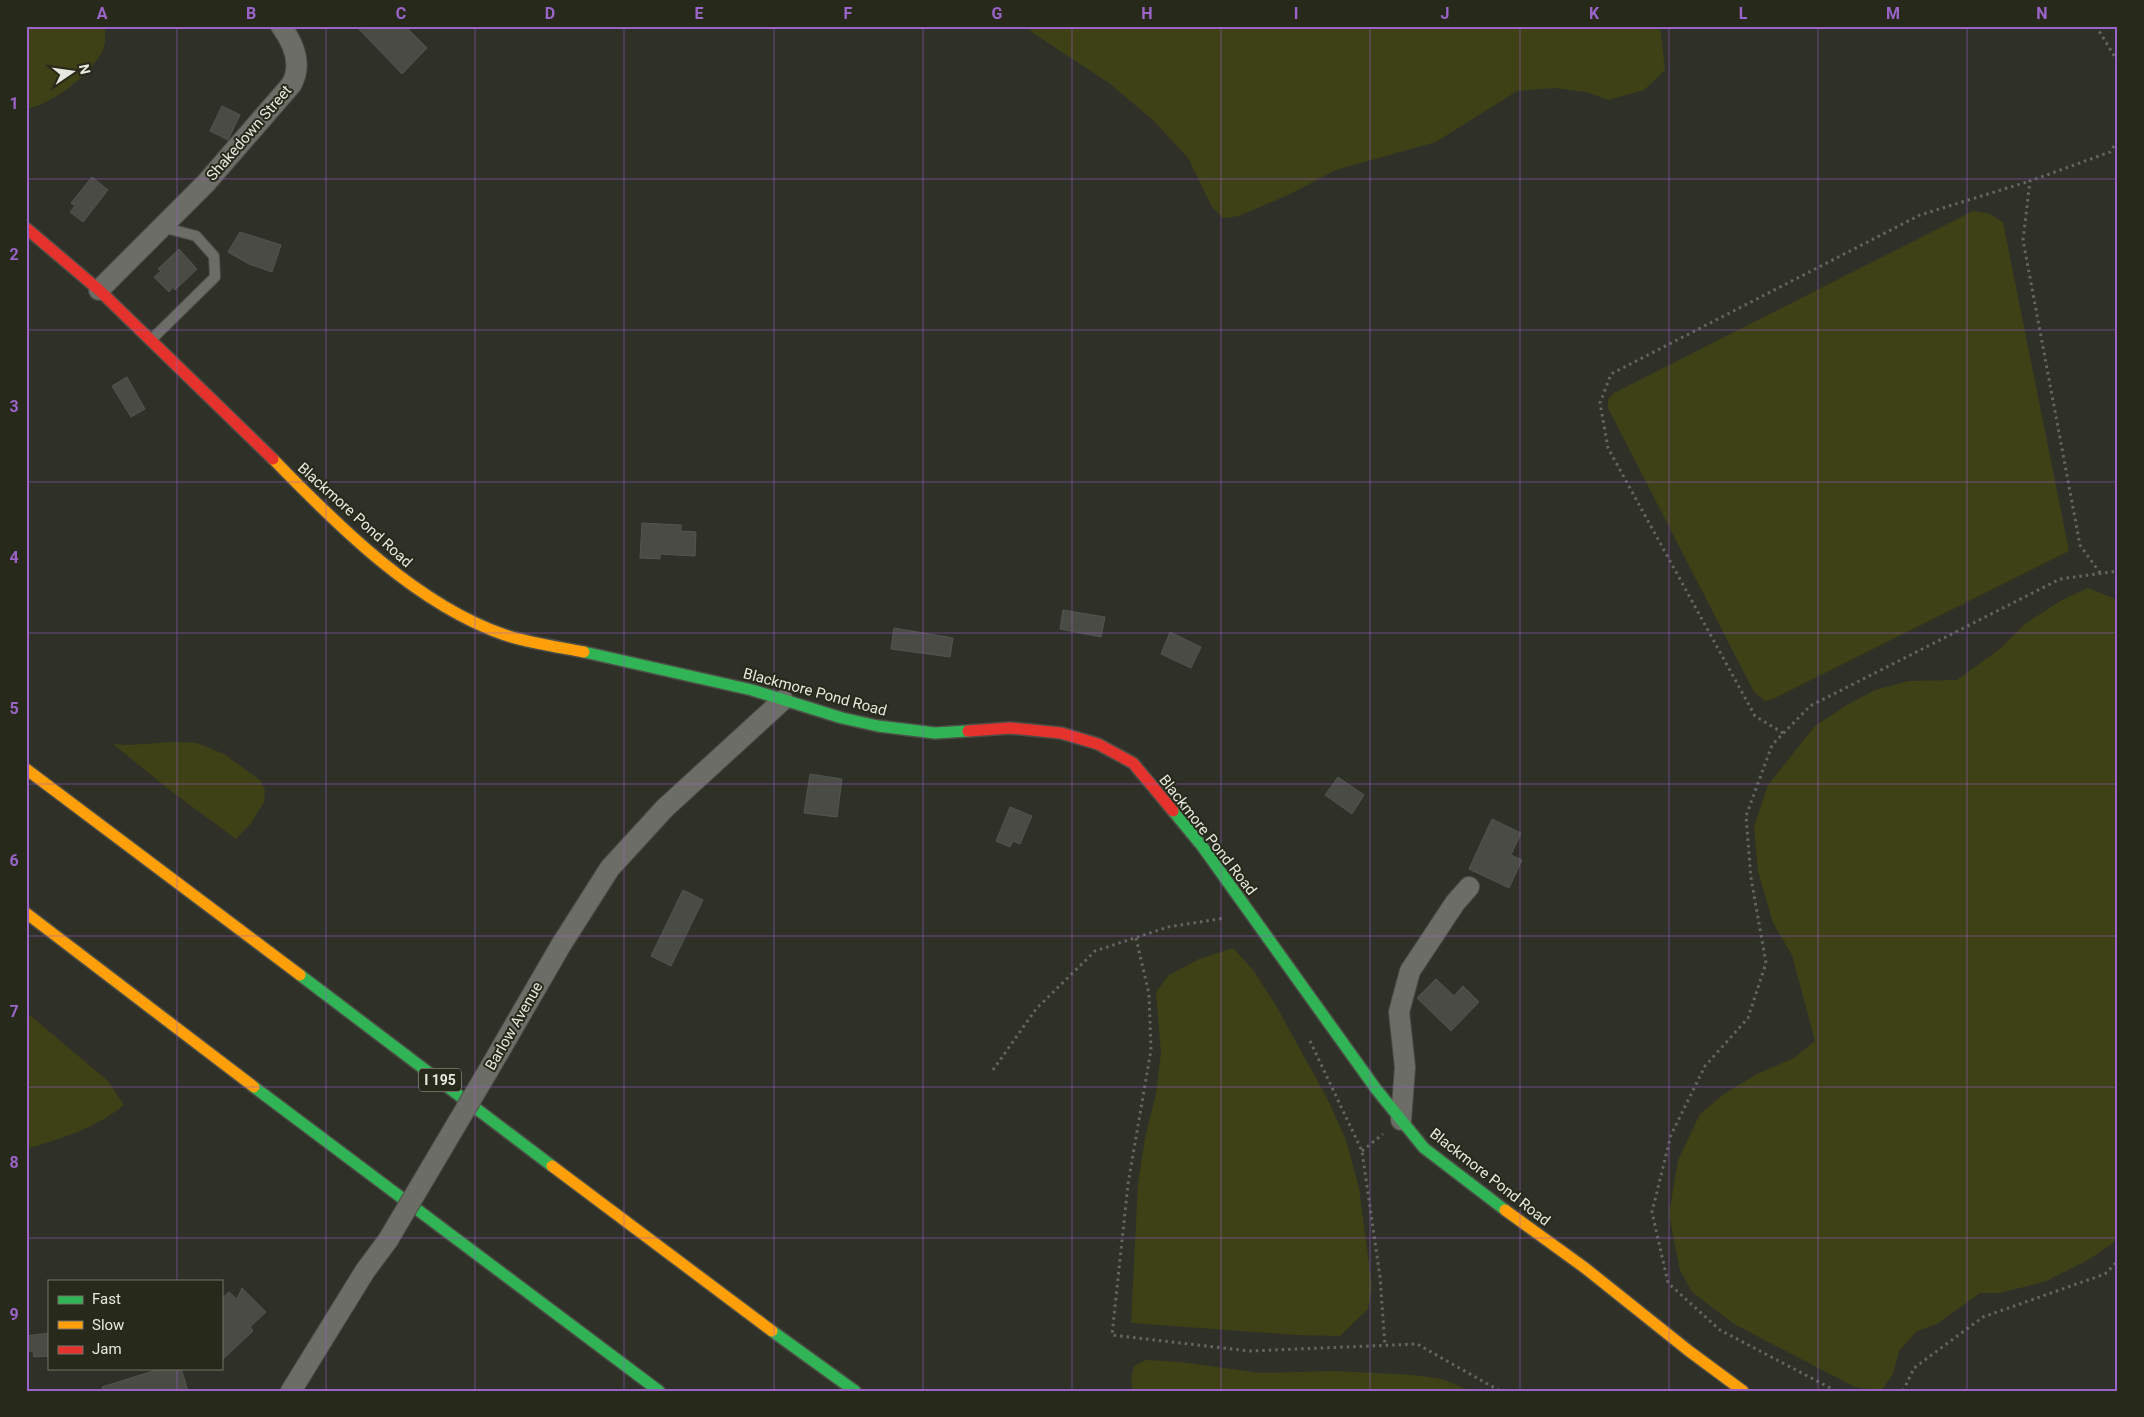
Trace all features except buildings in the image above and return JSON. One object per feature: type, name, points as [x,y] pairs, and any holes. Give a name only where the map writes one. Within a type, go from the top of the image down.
[{"type":"main road","name":"Blackmore Pond Road","points":[[26,228],[99,290],[235,421],[303,490],[389,568],[427,596],[463,617],[506,635],[752,690],[842,718],[878,726],[935,733],[1010,728],[1061,733],[1104,747],[1133,763],[1202,846],[1376,1089],[1424,1148],[1476,1190],[1585,1268],[1689,1351],[1743,1391]]},
{"type":"main road","name":"I 195","points":[[26,769],[782,1340],[855,1391]]},
{"type":"main road","points":[[26,913],[374,1178],[659,1391]]},
{"type":"street","name":"Shakedown Street","points":[[99,290],[234,153],[291,85],[296,76],[297,60],[294,49],[281,26]]},
{"type":"street","name":"Barlow Avenue","points":[[291,1391],[365,1271],[388,1240],[561,945],[610,868],[666,808],[783,700]]},
{"type":"street","points":[[1401,1120],[1405,1068],[1399,1012],[1408,978],[1421,952],[1436,934],[1455,902],[1469,887]]},
{"type":"lane","points":[[151,340],[215,278],[214,256],[196,236],[162,227]]},
{"type":"path","points":[[2096,26],[2118,62]]},
{"type":"path","points":[[1783,733],[1755,716],[1608,448],[1600,403],[1610,374],[1920,215],[2030,181],[2110,152],[2118,140]]},
{"type":"path","points":[[2030,181],[2023,240],[2080,545],[2100,573]]},
{"type":"path","points":[[1836,1391],[1720,1330],[1668,1283],[1652,1212],[1671,1135],[1705,1066],[1748,1018],[1766,963],[1751,878],[1746,816],[1772,745],[1810,706],[2060,579],[2118,571]]},
{"type":"path","points":[[993,1070],[1036,1009],[1095,951],[1168,928],[1250,914]]},
{"type":"path","points":[[1136,938],[1149,994],[1151,1050],[1128,1184],[1112,1336],[1250,1351],[1417,1344],[1500,1391]]},
{"type":"path","points":[[1310,1040],[1362,1150],[1380,1277],[1385,1346]]},
{"type":"path","points":[[1903,1391],[1914,1368],[1983,1317],[2105,1274],[2118,1261]]},
{"type":"green space","points":[[26,26],[105,26],[105,44],[90,69],[70,87],[48,101],[26,109]]},
{"type":"green space","points":[[1027,26],[1660,26],[1665,70],[1644,90],[1608,100],[1586,92],[1554,88],[1517,91],[1436,142],[1336,170],[1290,194],[1239,216],[1223,218],[1212,207],[1188,158],[1154,121],[1109,83],[1033,33]]},
{"type":"green space","points":[[1973,211],[1988,213],[2003,222],[2069,551],[1773,699],[1765,701],[1754,692],[1608,408],[1608,399],[1614,393]]},
{"type":"green space","points":[[2088,588],[2118,600],[2118,1237],[2113,1243],[2088,1260],[2044,1282],[2000,1293],[1980,1293],[1937,1324],[1917,1331],[1899,1351],[1893,1374],[1881,1391],[1855,1387],[1734,1324],[1692,1292],[1680,1270],[1669,1215],[1678,1160],[1700,1114],[1724,1094],[1759,1073],[1794,1058],[1815,1041],[1792,955],[1773,923],[1758,871],[1754,827],[1768,785],[1815,726],[1847,705],[1875,690],[1908,681],[1957,680],[2001,648],[2026,623],[2062,600]]},
{"type":"green space","points":[[173,742],[197,743],[224,754],[261,781],[265,791],[264,802],[251,823],[236,839],[171,791],[113,744],[129,745]]},
{"type":"green space","points":[[1233,948],[1253,970],[1275,1004],[1327,1098],[1346,1140],[1359,1188],[1372,1287],[1368,1309],[1340,1336],[1296,1335],[1131,1323],[1138,1184],[1145,1138],[1156,1094],[1161,1053],[1156,992],[1169,975],[1199,959]]},
{"type":"green space","points":[[26,1012],[108,1081],[124,1105],[90,1127],[26,1149]]},
{"type":"green space","points":[[1146,1360],[1181,1362],[1260,1373],[1335,1371],[1413,1375],[1442,1379],[1471,1391],[1133,1391],[1131,1379],[1134,1366]]},
{"type":"traffic: fast","points":[[584,652],[752,690],[842,718],[878,726],[935,733],[968,731]]},
{"type":"traffic: fast","points":[[1173,811],[1202,846],[1376,1089],[1424,1148],[1505,1210]]},
{"type":"traffic: fast","points":[[300,975],[552,1166]]},
{"type":"traffic: fast","points":[[254,1087],[659,1391]]},
{"type":"traffic: fast","points":[[772,1331],[855,1391]]},
{"type":"traffic: slow","points":[[273,459],[351,536],[410,584],[441,604],[472,622],[505,635],[534,643],[584,652]]},
{"type":"traffic: slow","points":[[26,769],[300,975]]},
{"type":"traffic: slow","points":[[26,913],[254,1087]]},
{"type":"traffic: slow","points":[[552,1166],[772,1331]]},
{"type":"traffic: slow","points":[[1505,1210],[1585,1268],[1689,1351],[1743,1391]]},
{"type":"traffic: jam","points":[[26,228],[99,290],[273,459]]},
{"type":"traffic: jam","points":[[968,731],[1010,728],[1061,733],[1098,744],[1133,763],[1173,811]]}]
